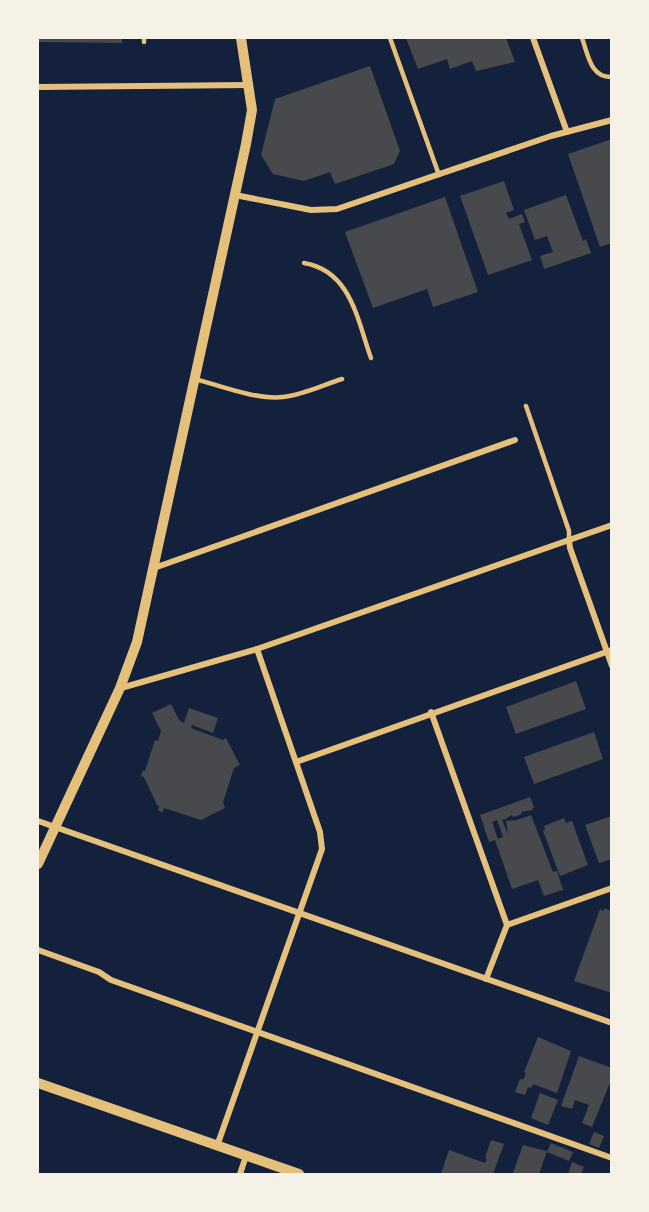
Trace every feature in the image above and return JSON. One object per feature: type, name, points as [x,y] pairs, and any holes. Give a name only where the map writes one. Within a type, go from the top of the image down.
[{"type":"street","points":[[38,864],[120,688],[137,642],[252,110],[241,38]]},
{"type":"street","points":[[533,38],[567,132]]},
{"type":"street","points":[[38,87],[249,85]]},
{"type":"street","points":[[235,195],[311,210],[337,209],[551,136],[612,120]]},
{"type":"street","points":[[154,568],[515,440]]},
{"type":"street","points":[[120,688],[257,649],[612,525]]},
{"type":"street","points":[[569,540],[570,549],[609,651],[612,666]]},
{"type":"street","points":[[217,1146],[322,849],[322,841],[257,649]]},
{"type":"street","points":[[296,762],[431,712],[609,651]]},
{"type":"street","points":[[431,712],[507,925],[486,979]]},
{"type":"street","points":[[38,821],[612,1023]]},
{"type":"street","points":[[507,925],[612,888]]},
{"type":"street","points":[[38,950],[99,972],[111,980],[612,1158]]},
{"type":"street","points":[[38,1083],[299,1174]]},
{"type":"street","points":[[240,1174],[246,1156]]},
{"type":"lane","points":[[390,38],[438,175]]},
{"type":"lane","points":[[582,38],[592,66],[597,73],[601,77],[612,77]]},
{"type":"lane","points":[[304,263],[325,269],[334,275],[348,293],[370,358]]},
{"type":"lane","points":[[195,379],[258,395],[281,398],[342,379]]},
{"type":"lane","points":[[526,406],[569,531],[569,540]]},
{"type":"building","points":[[38,38],[122,38],[122,43],[38,42]]},
{"type":"building","points":[[406,38],[506,38],[515,62],[476,71],[472,61],[450,69],[447,59],[418,69]]},
{"type":"building","points":[[370,66],[400,151],[394,164],[335,184],[330,172],[304,181],[273,174],[261,155],[275,99]]},
{"type":"building","points":[[612,139],[612,243],[600,247],[568,154]]},
{"type":"building","points":[[504,181],[514,210],[506,213],[509,219],[522,214],[525,222],[519,224],[532,260],[488,275],[460,196]]},
{"type":"building","points":[[566,195],[583,241],[586,239],[591,253],[544,269],[540,256],[553,252],[547,236],[535,240],[524,210]]},
{"type":"building","points":[[445,197],[478,292],[433,307],[427,289],[373,308],[345,232]]},
{"type":"building","points":[[576,681],[586,709],[516,734],[506,707]]},
{"type":"building","points":[[171,704],[179,720],[184,723],[189,708],[218,718],[213,733],[192,725],[191,728],[223,740],[226,738],[240,765],[234,768],[223,802],[225,808],[201,820],[164,808],[163,812],[158,811],[159,806],[144,777],[141,776],[143,770],[145,771],[155,740],[158,741],[161,731],[152,713]]},
{"type":"building","points":[[594,732],[603,759],[534,784],[524,757]]},
{"type":"building","points":[[530,797],[534,807],[532,810],[502,819],[508,835],[506,821],[514,821],[531,815],[553,872],[557,871],[563,890],[544,896],[538,880],[512,889],[495,840],[489,842],[480,815]],"holes":[[[497,820],[503,837],[498,839],[492,822]]]},
{"type":"building","points":[[612,816],[612,859],[599,863],[585,825]]},
{"type":"building","points":[[564,818],[566,823],[572,821],[588,865],[560,876],[543,831],[544,826]]},
{"type":"building","points":[[604,908],[612,913],[612,993],[574,981],[600,909],[604,911]]},
{"type":"building","points":[[538,1037],[571,1051],[557,1093],[533,1084],[531,1088],[528,1087],[525,1095],[515,1092],[520,1079],[523,1080],[526,1073],[524,1072]]},
{"type":"building","points":[[579,1056],[612,1068],[612,1078],[592,1127],[582,1123],[589,1105],[575,1100],[572,1109],[561,1106]]},
{"type":"building","points":[[540,1093],[558,1100],[548,1125],[531,1118]]},
{"type":"building","points":[[594,1132],[604,1136],[599,1148],[589,1144]]},
{"type":"building","points":[[491,1140],[504,1144],[493,1174],[441,1174],[449,1150],[485,1163]]},
{"type":"building","points":[[551,1143],[573,1152],[569,1161],[547,1152]]},
{"type":"building","points":[[523,1145],[547,1151],[539,1174],[513,1173]]},
{"type":"building","points":[[572,1162],[584,1167],[581,1174],[568,1174]]}]
